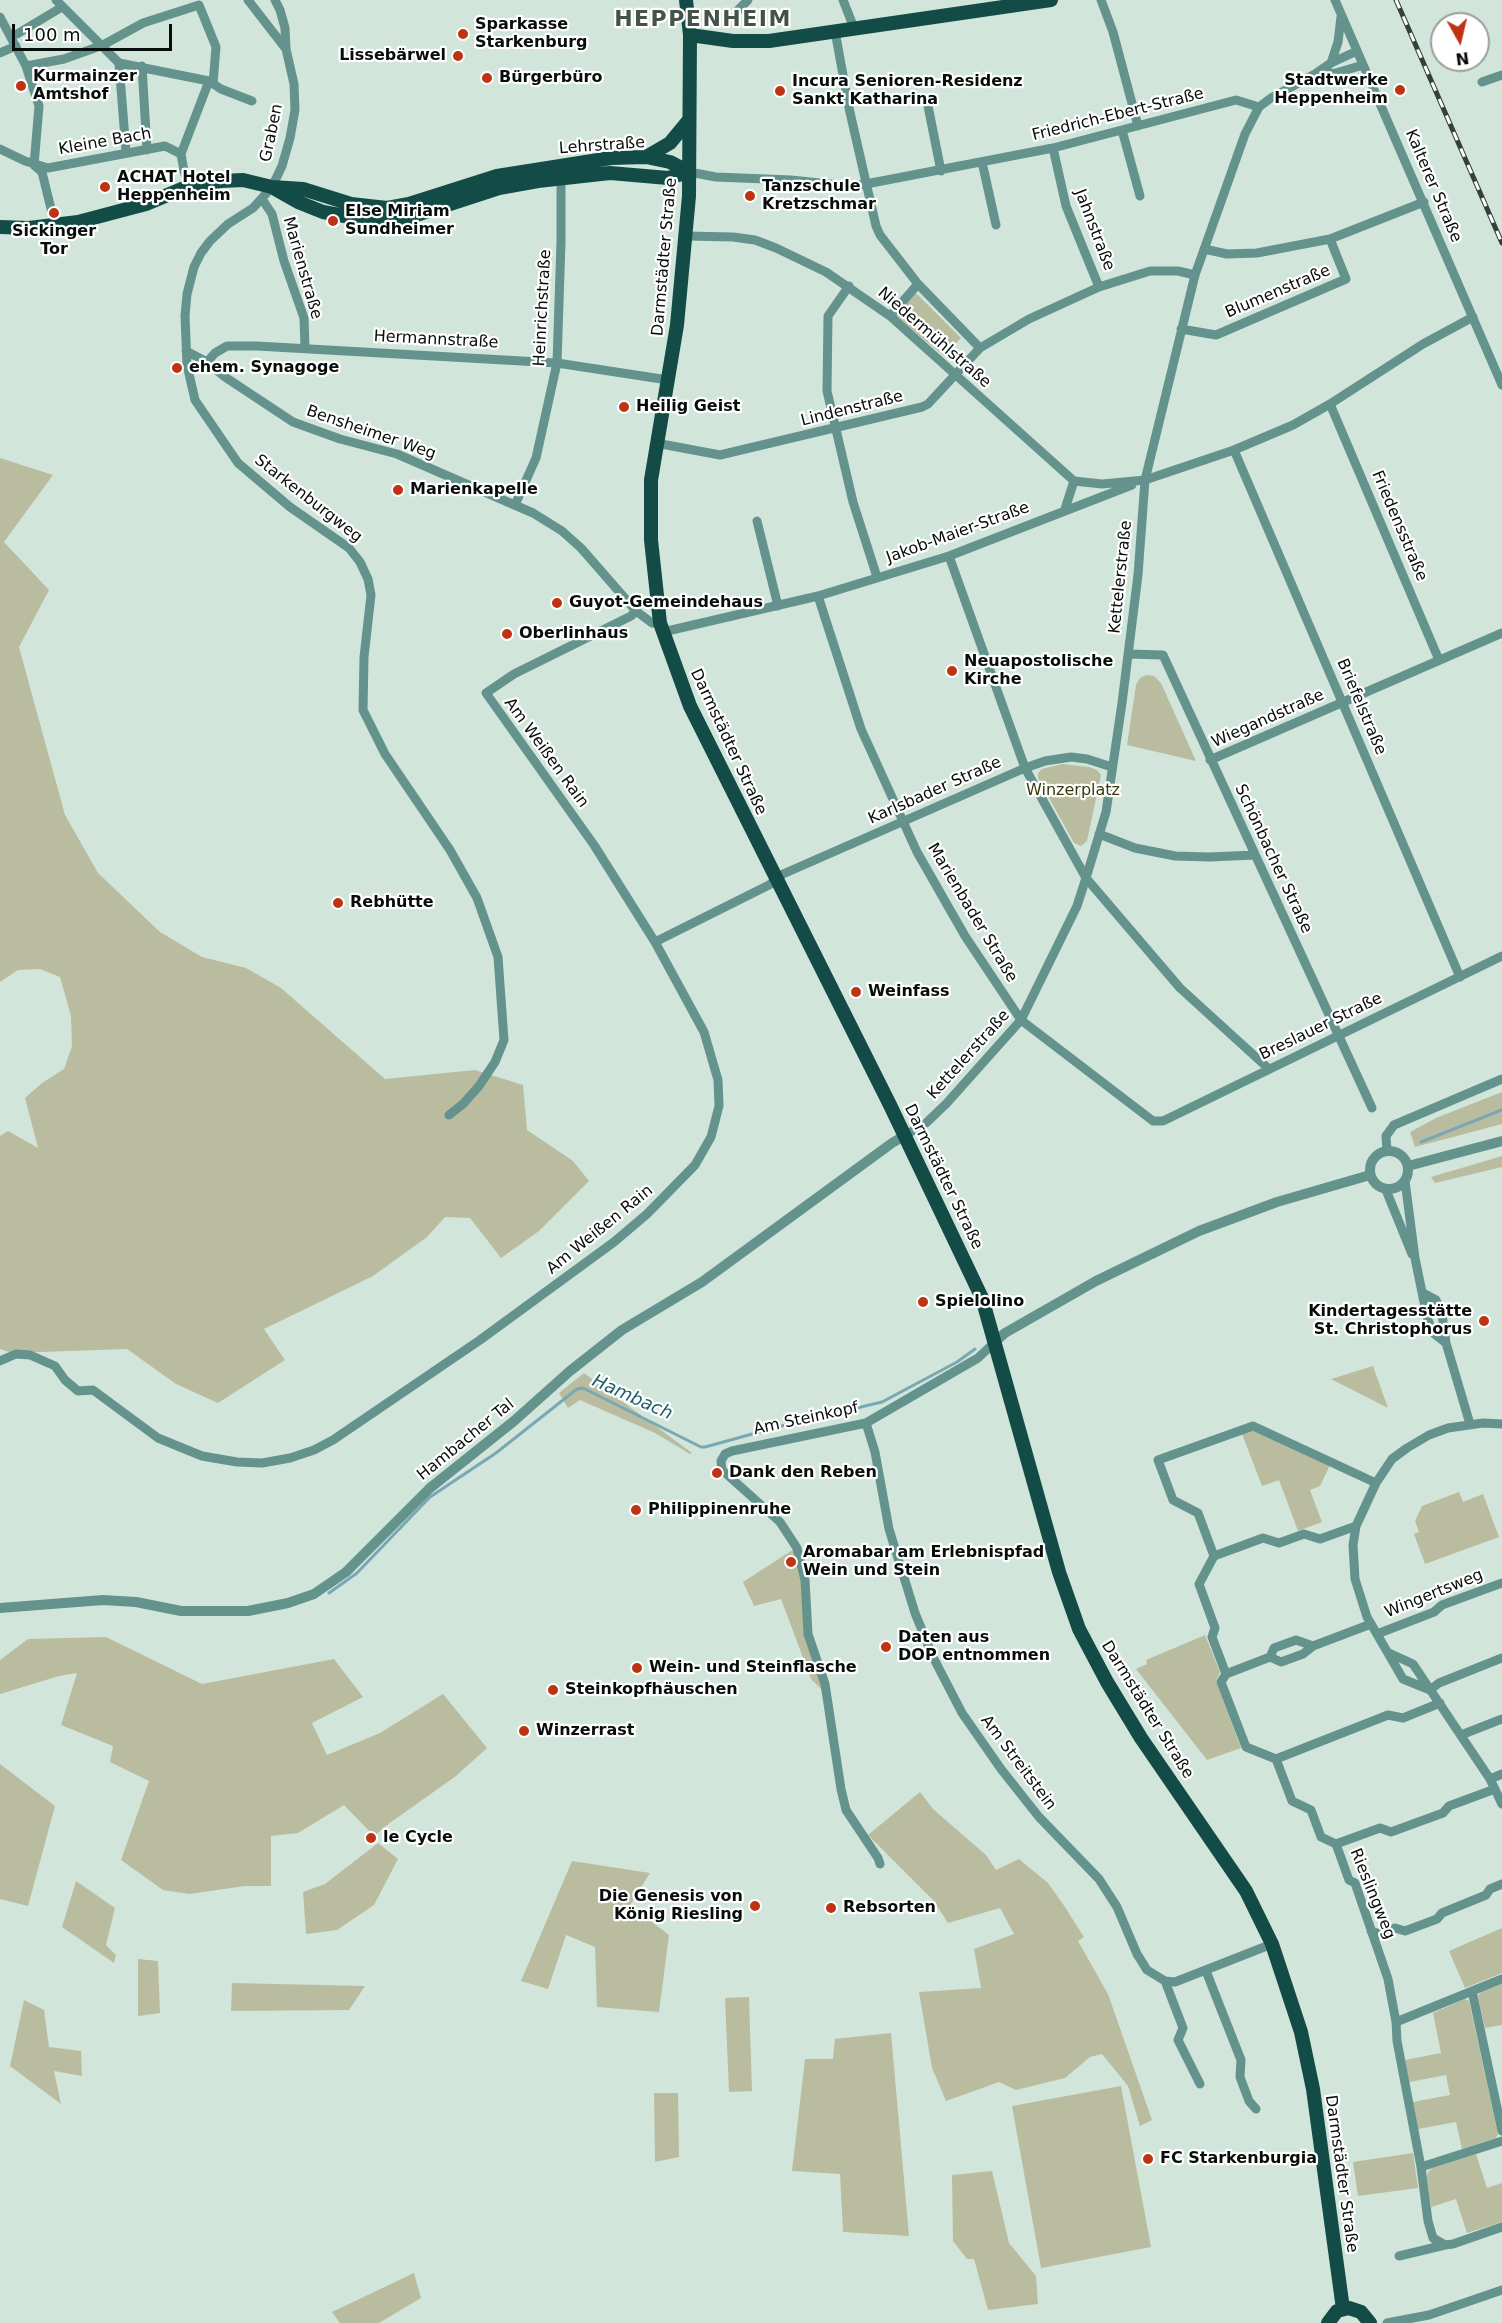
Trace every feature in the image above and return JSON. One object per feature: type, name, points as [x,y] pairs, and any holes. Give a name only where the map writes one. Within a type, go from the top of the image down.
[{"type":"main road","name":"Darmstädter Straße","points":[[686,0],[690,35],[686,236],[677,325],[651,480],[651,540],[662,628],[690,706],[969,1266],[996,1341],[1059,1572],[1079,1629],[1107,1682],[1141,1738],[1246,1891],[1272,1944],[1301,2031],[1313,2089],[1343,2309]]},
{"type":"main road","points":[[690,35],[733,41],[757,41],[835,32],[1051,0]]},
{"type":"main road","points":[[646,157],[670,143],[689,120]]},
{"type":"main road","name":"Lehrstraße","points":[[272,187],[303,189],[351,204],[387,208],[409,204],[514,172],[611,158],[646,157],[670,162],[689,172]]},
{"type":"main road","name":"Lehrstraße","points":[[272,187],[298,202],[323,212],[361,219],[392,219],[410,217],[499,188],[561,178],[610,173],[668,178],[689,172]]},
{"type":"main road","points":[[0,227],[121,212],[189,186],[221,181],[243,180],[272,187]]},
{"type":"main road","points":[[1328,2323],[1333,2315],[1349,2308],[1361,2312],[1370,2323]]},
{"type":"street","name":"Graben","points":[[248,0],[286,49]]},
{"type":"street","name":"Graben","points":[[272,187],[282,166],[295,110],[294,84],[286,49],[285,28],[280,10],[274,0]]},
{"type":"street","points":[[738,10],[748,0]]},
{"type":"street","points":[[843,0],[854,28]]},
{"type":"street","points":[[1101,0],[1113,32],[1138,126]]},
{"type":"street","name":"Kalterer Straße","points":[[1335,0],[1502,385]]},
{"type":"street","points":[[0,53],[59,3],[119,63],[126,152]]},
{"type":"street","points":[[26,66],[64,59],[103,45],[143,23],[199,5],[216,47],[211,83],[181,154],[189,186]]},
{"type":"street","points":[[1330,63],[1338,42],[1342,14]]},
{"type":"street","points":[[0,17],[15,38],[39,106],[34,165],[42,172],[54,219]]},
{"type":"street","points":[[835,32],[866,184],[880,235],[918,284],[980,348]]},
{"type":"street","name":"Kettelerstraße","points":[[904,1136],[926,1123],[946,1104],[1021,1020],[1077,906],[1106,812],[1138,575],[1145,480],[1195,275],[1245,134],[1259,107],[1271,98],[1315,74],[1330,63],[1357,51]]},
{"type":"street","points":[[119,63],[142,66],[211,83],[252,101]]},
{"type":"street","name":"Kettelerstraße","points":[[1315,74],[1336,73],[1363,65]]},
{"type":"street","points":[[142,66],[147,150]]},
{"type":"street","points":[[1482,82],[1502,75]]},
{"type":"street","name":"Friedrich-Ebert-Straße","points":[[689,172],[716,177],[791,180],[848,186],[866,184],[1053,148],[1236,100],[1259,107]]},
{"type":"street","points":[[928,106],[941,171]]},
{"type":"street","points":[[1122,130],[1140,195]]},
{"type":"street","name":"Kleine Bach","points":[[0,149],[34,165],[48,168],[165,146],[181,154]]},
{"type":"street","name":"Jahnstraße","points":[[1053,148],[1066,206],[1099,287]]},
{"type":"street","points":[[982,162],[996,225]]},
{"type":"street","name":"Heinrichstraße","points":[[514,505],[536,459],[557,363],[561,178]]},
{"type":"street","name":"Starkenburgweg","points":[[272,187],[253,208],[228,224],[201,253],[194,267],[187,294],[185,316],[186,351],[195,400],[238,463],[290,507],[349,548],[360,562],[368,579],[371,595],[364,657],[363,710],[385,754],[450,850],[477,898],[498,957],[504,1040],[495,1062],[479,1086],[463,1104],[449,1115]]},
{"type":"street","name":"Marienstraße","points":[[262,199],[272,213],[284,261],[304,318],[305,348]]},
{"type":"street","points":[[1204,249],[1242,255],[1330,240],[1424,202]]},
{"type":"street","name":"Niedermühlstraße","points":[[686,236],[755,240],[826,272],[849,286],[890,315],[1074,481]]},
{"type":"street","name":"Blumenstraße","points":[[1181,329],[1216,335],[1346,279],[1330,240]]},
{"type":"street","name":"Lindenstraße","points":[[657,443],[720,455],[922,408],[980,348],[1029,319],[1099,287],[1150,271],[1178,271],[1195,275]]},
{"type":"street","points":[[890,315],[918,284]]},
{"type":"street","points":[[849,286],[828,316],[827,391],[853,502],[877,577]]},
{"type":"street","points":[[1065,509],[1074,481],[1102,484],[1145,480],[1234,450],[1293,425],[1423,344],[1473,317]]},
{"type":"street","name":"Hermannstraße","points":[[207,362],[215,353],[227,346],[305,348],[557,363],[668,380]]},
{"type":"street","name":"Bensheimer Weg","points":[[186,351],[207,362],[225,377],[293,422],[340,439],[397,454],[514,505],[562,531],[581,548],[636,611],[652,624],[662,628]]},
{"type":"street","name":"Friedensstraße","points":[[1330,404],[1439,660]]},
{"type":"street","name":"Briefelstraße","points":[[1234,450],[1460,976]]},
{"type":"street","name":"Jakob-Maier-Straße","points":[[662,628],[818,596],[949,556],[1065,509],[1145,480]]},
{"type":"street","points":[[757,521],[778,606]]},
{"type":"street","points":[[949,556],[1025,768],[1086,878],[1180,988],[1269,1069]]},
{"type":"street","name":"Marienbader Straße","points":[[818,596],[861,729],[903,822],[960,928],[1021,1020],[1153,1121]]},
{"type":"street","name":"Am Weißen Rain","points":[[0,1361],[16,1354],[30,1355],[55,1366],[64,1380],[78,1391],[93,1390],[159,1438],[202,1456],[237,1462],[262,1463],[290,1458],[314,1450],[333,1440],[480,1340],[586,1263],[646,1214],[695,1165],[711,1137],[720,1094],[715,1066],[704,1032],[655,942],[594,845],[486,693],[514,674],[631,616],[636,611]]},
{"type":"street","name":"Wiegandstraße","points":[[1210,760],[1502,633]]},
{"type":"street","name":"Schönbacher Straße","points":[[1128,654],[1163,655],[1372,1107]]},
{"type":"street","name":"Karlsbader Straße","points":[[655,942],[770,885],[783,874],[1025,768],[1045,761],[1071,757],[1087,759],[1112,767]]},
{"type":"street","points":[[1099,834],[1135,848],[1175,856],[1255,855]]},
{"type":"street","name":"Breslauer Straße","points":[[1153,1121],[1164,1121],[1502,956]]},
{"type":"street","points":[[1386,1151],[1386,1136],[1394,1125],[1502,1079]]},
{"type":"street","name":"Hambacher Tal","points":[[0,1608],[103,1600],[136,1602],[181,1611],[239,1612],[288,1603],[314,1594],[346,1572],[430,1488],[622,1330],[702,1282],[904,1136]]},
{"type":"street","points":[[1408,1166],[1502,1141]]},
{"type":"street","points":[[1405,1181],[1397,1188],[1386,1190],[1376,1185],[1370,1175],[1371,1162],[1386,1151],[1398,1153],[1408,1166],[1405,1181],[1415,1258],[1431,1329],[1446,1342]]},
{"type":"street","points":[[996,1341],[1005,1333],[1096,1281],[1184,1238],[1277,1202],[1370,1175]]},
{"type":"street","points":[[1386,1190],[1415,1258]]},
{"type":"street","points":[[1423,1293],[1432,1297],[1439,1305],[1446,1342],[1470,1424]]},
{"type":"street","name":"Am Steinkopf","points":[[880,1864],[846,1810],[825,1684],[808,1634],[805,1580],[797,1548],[780,1522],[722,1470],[721,1461],[725,1454],[732,1450],[866,1423],[978,1358],[996,1341]]},
{"type":"street","name":"Am Streitstein","points":[[866,1423],[875,1452],[889,1529],[915,1613],[933,1657],[957,1704],[1000,1769],[1039,1817],[1099,1879],[1117,1907],[1137,1954],[1147,1970],[1165,1981]]},
{"type":"street","points":[[1430,1690],[1403,1679],[1371,1624],[1355,1579],[1353,1545],[1356,1526],[1376,1482],[1392,1459],[1407,1448],[1429,1435],[1448,1428],[1470,1424],[1502,1424]]},
{"type":"street","points":[[1214,1556],[1198,1512],[1173,1500],[1158,1460],[1253,1425],[1376,1482]]},
{"type":"street","points":[[1226,1674],[1212,1637],[1215,1628],[1199,1584],[1214,1556],[1263,1538],[1279,1543],[1304,1534],[1320,1539],[1356,1526]]},
{"type":"street","name":"Wingertsweg","points":[[1377,1634],[1434,1612],[1442,1605],[1502,1583]]},
{"type":"street","points":[[1270,1657],[1281,1662],[1303,1654],[1313,1646],[1371,1624]]},
{"type":"street","points":[[1313,1646],[1296,1640],[1274,1648],[1270,1657],[1226,1674],[1221,1682],[1246,1747],[1276,1759],[1388,1715],[1403,1718],[1440,1703]]},
{"type":"street","points":[[1389,1653],[1413,1664],[1490,1779],[1502,1804]]},
{"type":"street","points":[[1430,1690],[1439,1683],[1502,1659]]},
{"type":"street","points":[[1461,1734],[1502,1719]]},
{"type":"street","name":"Rieslingweg","points":[[1276,1759],[1292,1801],[1311,1810],[1322,1837],[1336,1844],[1349,1880],[1355,1883],[1388,1979],[1430,2232],[1433,2238],[1445,2245]]},
{"type":"street","points":[[1490,1779],[1502,1774]]},
{"type":"street","points":[[1336,1844],[1380,1828],[1391,1832],[1443,1814],[1449,1806],[1495,1789]]},
{"type":"street","points":[[1371,1931],[1380,1934],[1395,1928],[1405,1931],[1437,1919],[1442,1913],[1486,1895],[1490,1889],[1502,1884]]},
{"type":"street","points":[[1200,2084],[1178,2040],[1184,2028],[1165,1981],[1175,1982],[1272,1944]]},
{"type":"street","points":[[1206,1971],[1241,2060],[1240,2077],[1249,2101],[1256,2109]]},
{"type":"street","points":[[1396,2022],[1502,1979]]},
{"type":"street","points":[[1472,1991],[1502,2131]]},
{"type":"street","points":[[1421,2168],[1502,2141]]},
{"type":"street","points":[[1399,2256],[1445,2245],[1502,2227]]},
{"type":"street","points":[[1387,2323],[1429,2315],[1502,2290]]},
{"type":"green space","points":[[916,293],[961,338],[944,356],[895,316]]},
{"type":"green space","points":[[0,458],[53,475],[4,542],[49,590],[19,647],[65,815],[98,873],[160,932],[202,957],[246,968],[281,988],[385,1079],[475,1070],[523,1085],[527,1130],[573,1161],[589,1181],[539,1231],[501,1258],[470,1218],[445,1217],[427,1237],[373,1276],[264,1329],[285,1360],[218,1403],[176,1384],[127,1349],[12,1353],[0,1349],[0,1136],[8,1131],[38,1148],[25,1098],[42,1083],[64,1069],[72,1046],[71,1016],[60,977],[40,969],[18,970],[0,982]]},
{"type":"green space","points":[[1146,675],[1154,676],[1161,683],[1196,761],[1127,745],[1136,685],[1140,678]]},
{"type":"green space","name":"Winzerplatz","points":[[1062,764],[1089,767],[1097,770],[1101,775],[1087,841],[1081,846],[1074,843],[1038,778],[1038,773],[1042,769]]},
{"type":"green space","points":[[1502,1092],[1502,1124],[1415,1147],[1410,1132],[1436,1118]]},
{"type":"green space","points":[[1502,1156],[1502,1167],[1435,1183],[1431,1177]]},
{"type":"green space","points":[[1373,1366],[1388,1408],[1331,1379]]},
{"type":"green space","points":[[584,1373],[692,1453],[690,1454],[655,1433],[580,1400],[568,1408],[559,1393]]},
{"type":"green space","points":[[1253,1430],[1330,1465],[1320,1486],[1310,1490],[1322,1522],[1298,1531],[1279,1480],[1262,1486],[1242,1434]]},
{"type":"green space","points":[[1459,1492],[1463,1502],[1483,1494],[1499,1537],[1425,1564],[1414,1534],[1419,1532],[1415,1521],[1422,1506]]},
{"type":"green space","points":[[794,1549],[823,1691],[811,1679],[781,1599],[754,1606],[743,1582]]},
{"type":"green space","points":[[1205,1635],[1220,1672],[1216,1681],[1241,1748],[1207,1760],[1136,1669],[1147,1664],[1146,1660]]},
{"type":"green space","points":[[106,1637],[202,1684],[334,1659],[363,1697],[312,1723],[327,1755],[380,1733],[443,1694],[487,1748],[456,1776],[374,1836],[344,1805],[298,1833],[271,1836],[271,1886],[245,1886],[189,1894],[163,1890],[121,1860],[149,1781],[110,1762],[113,1746],[61,1725],[77,1673],[59,1676],[0,1694],[0,1660],[28,1639]]},
{"type":"green space","points":[[0,1764],[55,1806],[28,1906],[0,1899]]},
{"type":"green space","points":[[920,1792],[933,1809],[986,1855],[996,1870],[1019,1859],[1048,1883],[1063,1904],[1084,1937],[1078,1941],[1108,1994],[1152,2120],[1140,2126],[1128,2086],[1102,2054],[1090,2057],[1065,2078],[1016,2090],[999,2082],[946,2101],[932,2068],[919,1992],[981,1988],[974,1949],[1014,1934],[1000,1908],[948,1923],[933,1900],[868,1835]]},
{"type":"green space","points":[[378,1843],[398,1859],[374,1905],[337,1930],[306,1934],[303,1892],[325,1884]]},
{"type":"green space","points":[[572,1861],[650,1873],[630,1905],[669,1935],[659,2012],[597,2007],[595,1947],[566,1935],[548,1989],[521,1981]]},
{"type":"green space","points":[[76,1881],[115,1908],[106,1945],[116,1955],[114,1963],[62,1927]]},
{"type":"green space","points":[[1502,1928],[1502,1973],[1465,1988],[1449,1951]]},
{"type":"green space","points":[[138,1959],[158,1961],[160,2013],[138,2016]]},
{"type":"green space","points":[[232,1983],[365,1986],[349,2010],[231,2011]]},
{"type":"green space","points":[[1502,1984],[1502,2025],[1485,2028],[1478,1996]]},
{"type":"green space","points":[[749,1997],[752,2091],[729,2092],[725,1998]]},
{"type":"green space","points":[[1465,1999],[1469,2001],[1498,2134],[1496,2138],[1462,2149],[1456,2122],[1418,2129],[1413,2102],[1450,2095],[1446,2075],[1409,2082],[1405,2060],[1441,2053],[1433,2013]]},
{"type":"green space","points":[[24,2000],[44,2010],[49,2047],[81,2051],[82,2076],[54,2071],[61,2104],[10,2066]]},
{"type":"green space","points":[[891,2033],[909,2236],[843,2232],[840,2174],[792,2171],[805,2059],[833,2059],[835,2039]]},
{"type":"green space","points":[[1121,2086],[1151,2247],[1041,2268],[1012,2106]]},
{"type":"green space","points":[[654,2093],[678,2093],[679,2157],[655,2162]]},
{"type":"green space","points":[[1413,2153],[1418,2188],[1358,2196],[1353,2162]]},
{"type":"green space","points":[[1476,2154],[1487,2188],[1502,2183],[1502,2222],[1467,2233],[1456,2199],[1431,2207],[1427,2177],[1428,2172],[1433,2168]]},
{"type":"green space","points":[[992,2171],[1009,2243],[1036,2276],[1038,2304],[988,2310],[974,2259],[967,2259],[953,2241],[952,2175]]},
{"type":"green space","points":[[414,2273],[421,2298],[379,2323],[340,2323],[332,2312]]},
{"type":"waterway","name":"Hambach","points":[[1421,1142],[1502,1110]]},
{"type":"waterway","name":"Hambach","points":[[329,1593],[357,1573],[430,1497],[496,1453],[577,1389],[583,1388],[705,1447],[882,1402],[957,1362],[975,1349]]},
{"type":"railway","points":[[1396,0],[1502,243]]},
{"type":"place","name":"Sparkasse Starkenburg","points":[[463,34]]},
{"type":"place","name":"Lissebärwel","points":[[458,56]]},
{"type":"place","name":"Bürgerbüro","points":[[487,78]]},
{"type":"place","name":"Kurmainzer Amtshof","points":[[21,86]]},
{"type":"place","name":"Stadtwerke Heppenheim","points":[[1400,90]]},
{"type":"place","name":"Incura Senioren-Residenz Sankt Katharina","points":[[780,91]]},
{"type":"place","name":"ACHAT Hotel Heppenheim","points":[[105,187]]},
{"type":"place","name":"Tanzschule Kretzschmar","points":[[750,196]]},
{"type":"place","name":"Sickinger Tor","points":[[54,213]]},
{"type":"place","name":"Else Miriam Sundheimer","points":[[333,221]]},
{"type":"place","name":"ehem. Synagoge","points":[[177,368]]},
{"type":"place","name":"Heilig Geist","points":[[624,407]]},
{"type":"place","name":"Marienkapelle","points":[[398,490]]},
{"type":"place","name":"Guyot-Gemeindehaus","points":[[557,603]]},
{"type":"place","name":"Oberlinhaus","points":[[507,634]]},
{"type":"place","name":"Neuapostolische Kirche","points":[[952,671]]},
{"type":"place","name":"Rebhütte","points":[[338,903]]},
{"type":"place","name":"Weinfass","points":[[856,992]]},
{"type":"place","name":"Spielolino","points":[[923,1302]]},
{"type":"place","name":"Kindertagesstätte St. Christophorus","points":[[1484,1321]]},
{"type":"place","name":"Dank den Reben","points":[[717,1473]]},
{"type":"place","name":"Philippinenruhe","points":[[636,1510]]},
{"type":"place","name":"Aromabar am Erlebnispfad Wein und Stein","points":[[791,1562]]},
{"type":"place","name":"Daten aus DOP entnommen","points":[[886,1647]]},
{"type":"place","name":"Wein- und Steinflasche","points":[[637,1668]]},
{"type":"place","name":"Steinkopfhäuschen","points":[[553,1690]]},
{"type":"place","name":"Winzerrast","points":[[524,1731]]},
{"type":"place","name":"le Cycle","points":[[371,1838]]},
{"type":"place","name":"Die Genesis von König Riesling","points":[[755,1906]]},
{"type":"place","name":"Rebsorten","points":[[831,1908]]},
{"type":"place","name":"FC Starkenburgia","points":[[1148,2159]]},
{"type":"district","name":"HEPPENHEIM","points":[[703,20]]}]
